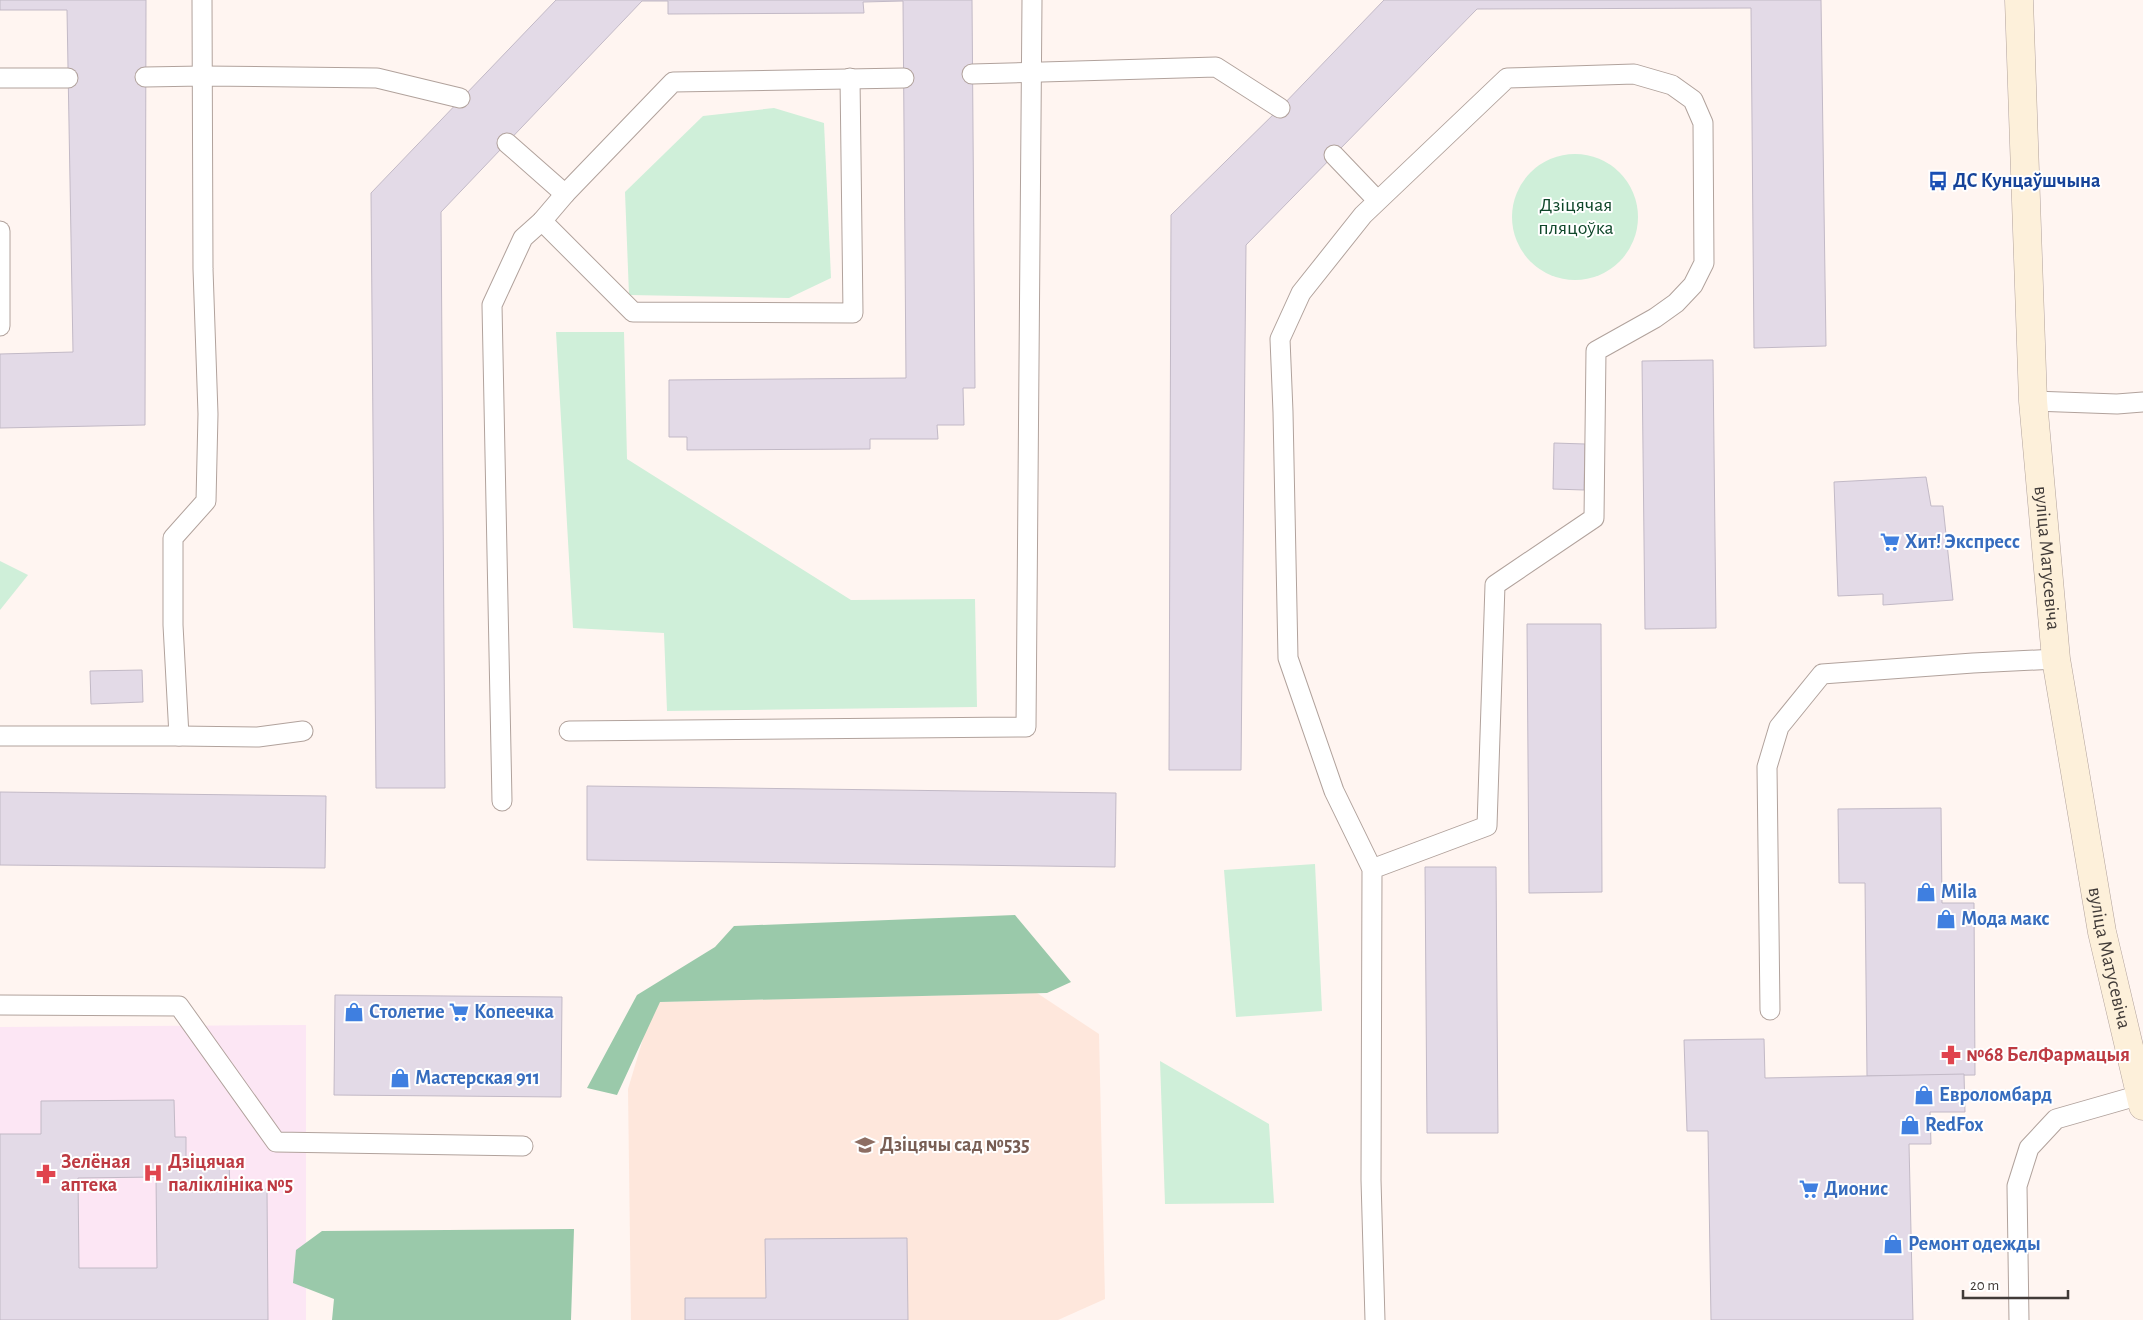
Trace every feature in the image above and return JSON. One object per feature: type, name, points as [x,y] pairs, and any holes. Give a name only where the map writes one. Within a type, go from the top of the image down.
[{"type":"main road","name":"вуліца Матусевіча","points":[[2019,0],[2032,401],[2056,659],[2102,932],[2142,1100]]},
{"type":"lane","points":[[179,736],[173,625],[173,538],[206,501],[208,414],[203,269],[202,0]]},
{"type":"lane","points":[[569,731],[1026,727],[1032,0]]},
{"type":"lane","points":[[972,74],[1216,67],[1280,108]]},
{"type":"lane","points":[[1372,869],[1487,826],[1495,585],[1594,518],[1596,351],[1655,318],[1676,303],[1693,285],[1704,263],[1703,123],[1693,100],[1672,84],[1634,74],[1507,78],[1398,183],[1377,200],[1347,233],[1301,293],[1280,339],[1288,658],[1334,791],[1372,869],[1371,1180],[1375,1320]]},
{"type":"lane","points":[[145,77],[377,78],[460,98]]},
{"type":"lane","points":[[0,78],[68,78]]},
{"type":"lane","points":[[542,221],[634,312],[853,313],[850,78]]},
{"type":"lane","points":[[502,801],[492,304],[523,238],[542,221],[564,194],[674,82],[904,78]]},
{"type":"lane","points":[[507,142],[564,194]]},
{"type":"lane","points":[[1334,155],[1377,200]]},
{"type":"lane","points":[[0,231],[0,326]]},
{"type":"lane","points":[[2032,401],[2117,404],[2143,402]]},
{"type":"lane","points":[[1770,1010],[1767,767],[1779,727],[1785,719],[1822,674],[2056,659]]},
{"type":"lane","points":[[0,736],[258,736],[303,731]]},
{"type":"lane","points":[[0,1004],[179,1006],[276,1142],[522,1146]]},
{"type":"lane","points":[[2019,1320],[2017,1186],[2029,1148],[2056,1120],[2142,1100]]},
{"type":"shaded area","name":"Дзіцячы сад №535","points":[[1037,993],[1099,1034],[1105,1299],[1058,1320],[631,1320],[628,1089],[654,1002]]},
{"type":"shaded area","name":"Дзіцячая паліклініка №5","points":[[306,1025],[306,1320],[0,1320],[0,1027]]},
{"type":"green space","points":[[774,108],[824,123],[831,278],[789,298],[629,295],[625,192],[703,116]]},
{"type":"green space","name":"Дзіцячая пляцоўка","points":[[1575,154],[1599,159],[1610,164],[1620,172],[1628,182],[1633,193],[1638,217],[1633,241],[1628,252],[1620,262],[1610,270],[1599,275],[1575,280],[1551,275],[1540,270],[1530,262],[1522,252],[1517,241],[1512,217],[1517,193],[1522,182],[1530,172],[1540,164],[1551,159]]},
{"type":"green space","points":[[556,332],[624,332],[627,459],[851,600],[975,599],[977,707],[667,711],[664,633],[573,628]]},
{"type":"green space","points":[[0,561],[28,575],[0,610]]},
{"type":"green space","points":[[1315,864],[1322,1011],[1236,1017],[1224,870]]},
{"type":"green space","points":[[1015,915],[1071,982],[1047,993],[660,1002],[617,1095],[587,1088],[637,995],[715,947],[734,926]]},
{"type":"green space","points":[[1160,1061],[1269,1124],[1274,1203],[1165,1204]]},
{"type":"green space","points":[[574,1229],[571,1320],[332,1320],[334,1299],[293,1283],[296,1250],[322,1231]]},
{"type":"building","points":[[0,0],[146,0],[145,425],[0,428],[0,354],[73,352],[67,10],[0,10]]},
{"type":"building","points":[[556,0],[972,0],[975,388],[963,388],[964,425],[937,425],[938,439],[870,439],[870,449],[687,450],[687,437],[669,437],[669,380],[906,378],[903,1],[863,2],[864,13],[668,14],[668,1],[642,1],[441,212],[445,788],[376,788],[371,193]]},
{"type":"building","points":[[1384,0],[1821,0],[1826,346],[1754,348],[1751,8],[1477,9],[1246,245],[1241,770],[1169,770],[1171,215],[1280,108]]},
{"type":"building","points":[[1713,360],[1716,628],[1645,629],[1642,361]]},
{"type":"building","points":[[1554,443],[1585,444],[1584,490],[1553,489]]},
{"type":"building","points":[[1926,477],[1931,506],[1943,506],[1953,600],[1883,605],[1883,594],[1838,596],[1834,482]]},
{"type":"building","points":[[1527,624],[1601,624],[1602,892],[1529,893]]},
{"type":"building","points":[[142,670],[143,702],[91,704],[90,671]]},
{"type":"building","points":[[587,786],[1116,793],[1115,867],[587,860]]},
{"type":"building","points":[[0,792],[326,796],[325,868],[0,865]]},
{"type":"building","points":[[1941,808],[1942,903],[1974,903],[1975,1075],[1867,1076],[1865,883],[1839,883],[1838,809]]},
{"type":"building","points":[[1425,867],[1496,867],[1498,1133],[1427,1133]]},
{"type":"building","points":[[335,995],[562,997],[561,1097],[334,1095]]},
{"type":"building","name":"Дионис","points":[[1764,1039],[1765,1078],[1964,1074],[1965,1112],[1930,1112],[1931,1144],[1909,1144],[1913,1320],[1711,1320],[1708,1131],[1687,1131],[1684,1040]]},
{"type":"building","points":[[174,1100],[175,1137],[186,1137],[186,1163],[229,1163],[230,1189],[267,1189],[268,1320],[0,1320],[0,1134],[41,1134],[41,1101]],"holes":[[[156,1177],[157,1268],[79,1268],[78,1178]]]},
{"type":"building","points":[[907,1238],[908,1320],[685,1320],[685,1298],[766,1298],[765,1239]]},
{"type":"place","name":"ДС Кунцаўшчына","points":[[1938,181]]},
{"type":"place","name":"Хит! Экспресс","points":[[1890,542]]},
{"type":"place","name":"Mila","points":[[1926,892]]},
{"type":"place","name":"Мода макс","points":[[1946,919]]},
{"type":"place","name":"Столетие","points":[[354,1012]]},
{"type":"place","name":"Копеечка","points":[[459,1012]]},
{"type":"place","name":"№68 БелФармацыя","points":[[1951,1055]]},
{"type":"place","name":"Мастерская 911","points":[[400,1078]]},
{"type":"place","name":"Евроломбард","points":[[1924,1095]]},
{"type":"place","name":"RedFox","points":[[1910,1125]]},
{"type":"place","name":"Дзіцячы сад №535","points":[[865,1145]]},
{"type":"place","name":"Дзіцячая паліклініка №5","points":[[153,1173]]},
{"type":"place","name":"Зелёная аптека","points":[[46,1174]]},
{"type":"place","name":"Дионис","points":[[1809,1189]]},
{"type":"place","name":"Ремонт одежды","points":[[1893,1244]]}]
